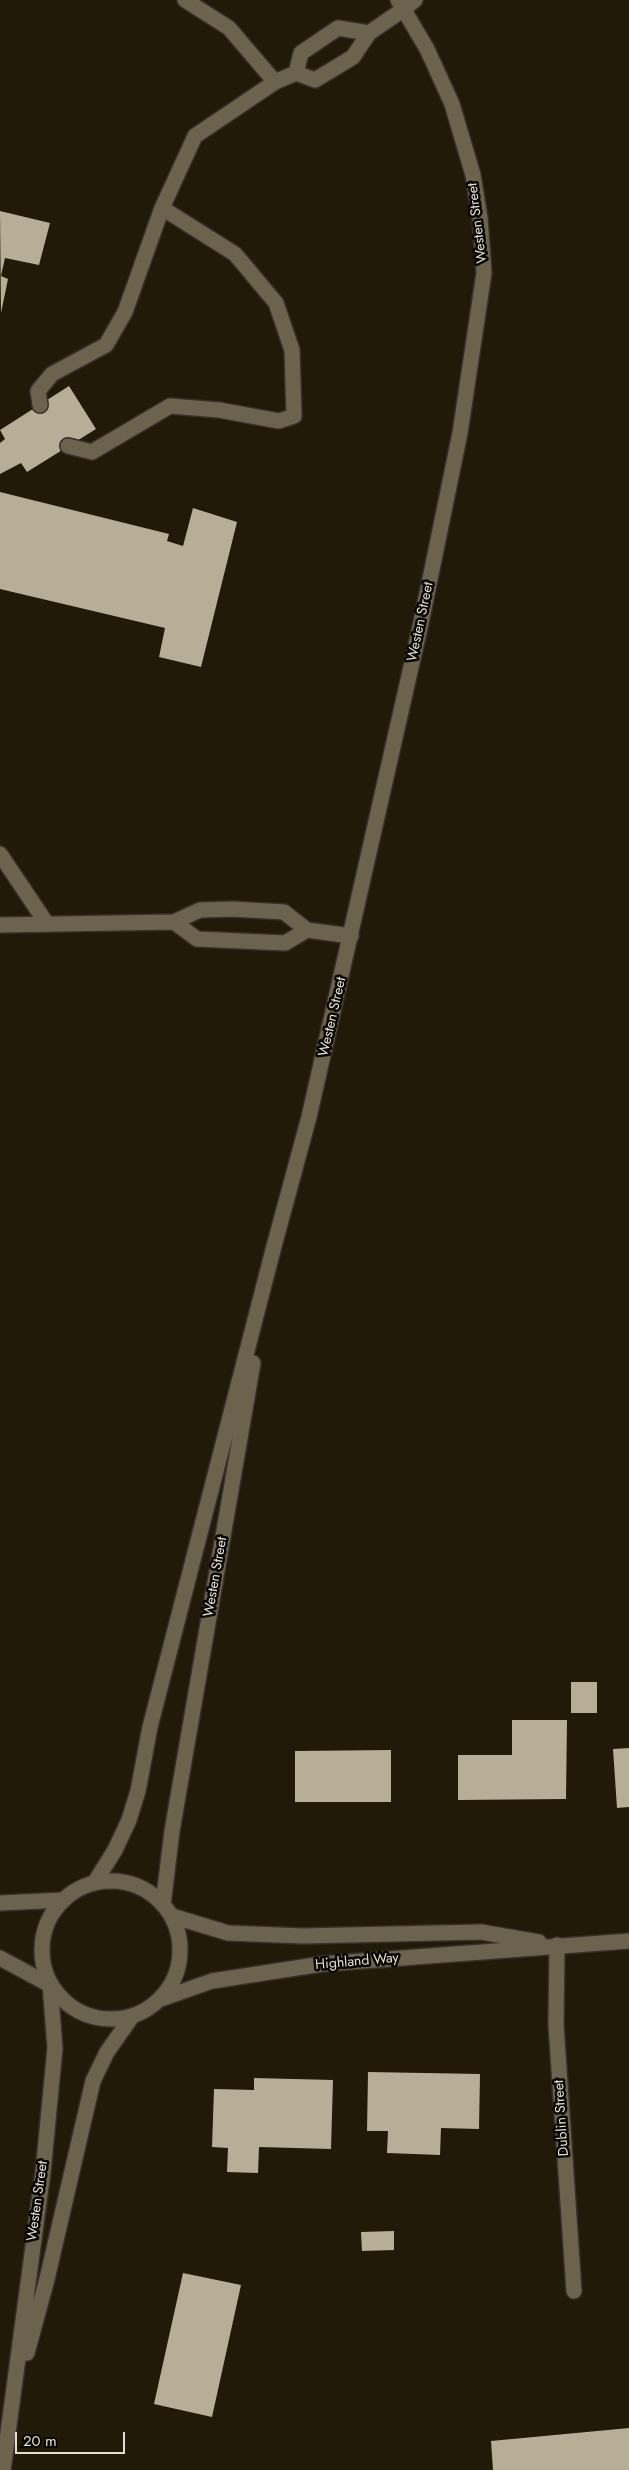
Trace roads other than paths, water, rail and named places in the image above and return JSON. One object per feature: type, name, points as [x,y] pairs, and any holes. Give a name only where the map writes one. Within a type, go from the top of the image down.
[{"type":"street","points":[[185,0],[229,28],[275,82]]},
{"type":"street","points":[[40,405],[38,391],[52,374],[106,345],[125,312],[162,208],[194,136],[275,82],[296,73],[315,80],[353,57],[369,33],[405,3]]},
{"type":"street","name":"Westen Street","points":[[95,1882],[115,1850],[129,1820],[138,1791],[150,1727],[273,1250],[310,1117],[421,624],[460,433],[484,273],[480,218],[462,132],[439,73],[405,3]]},
{"type":"street","points":[[296,73],[301,53],[338,28],[369,33]]},
{"type":"street","points":[[68,446],[92,452],[170,406],[220,410],[279,421],[294,416],[292,350],[276,303],[234,254],[162,208]]},
{"type":"street","points":[[0,854],[47,924]]},
{"type":"street","points":[[0,925],[174,922],[200,910],[232,909],[284,912],[307,930],[351,936]]},
{"type":"street","points":[[174,922],[197,939],[285,943],[307,930]]},
{"type":"street","name":"Westen Street","points":[[168,1910],[172,1831],[273,1250]]},
{"type":"street","points":[[113,1880],[130,1883],[147,1890],[168,1910],[178,1932],[181,1950],[178,1968],[172,1984],[161,1999],[147,2010],[131,2018],[112,2020],[94,2018],[76,2011],[62,2000],[50,1986],[43,1969],[41,1950],[44,1932],[51,1915],[62,1900],[78,1889],[95,1882],[113,1880]]},
{"type":"street","points":[[0,1903],[62,1900]]},
{"type":"street","name":"Highland Way","points":[[168,1910],[228,1933],[303,1936],[481,1932],[558,1945]]},
{"type":"street","name":"Highland Way","points":[[161,1999],[212,1981],[322,1964],[629,1941]]},
{"type":"street","name":"Dublin Street","points":[[558,1945],[556,2025],[574,2291]]},
{"type":"street","points":[[0,1958],[50,1986]]},
{"type":"street","name":"Westen Street","points":[[3,2470],[6,2415],[43,2172],[55,2048],[50,1986]]},
{"type":"street","name":"Westen Street","points":[[6,2415],[47,2279],[93,2081],[107,2052],[131,2018]]}]
